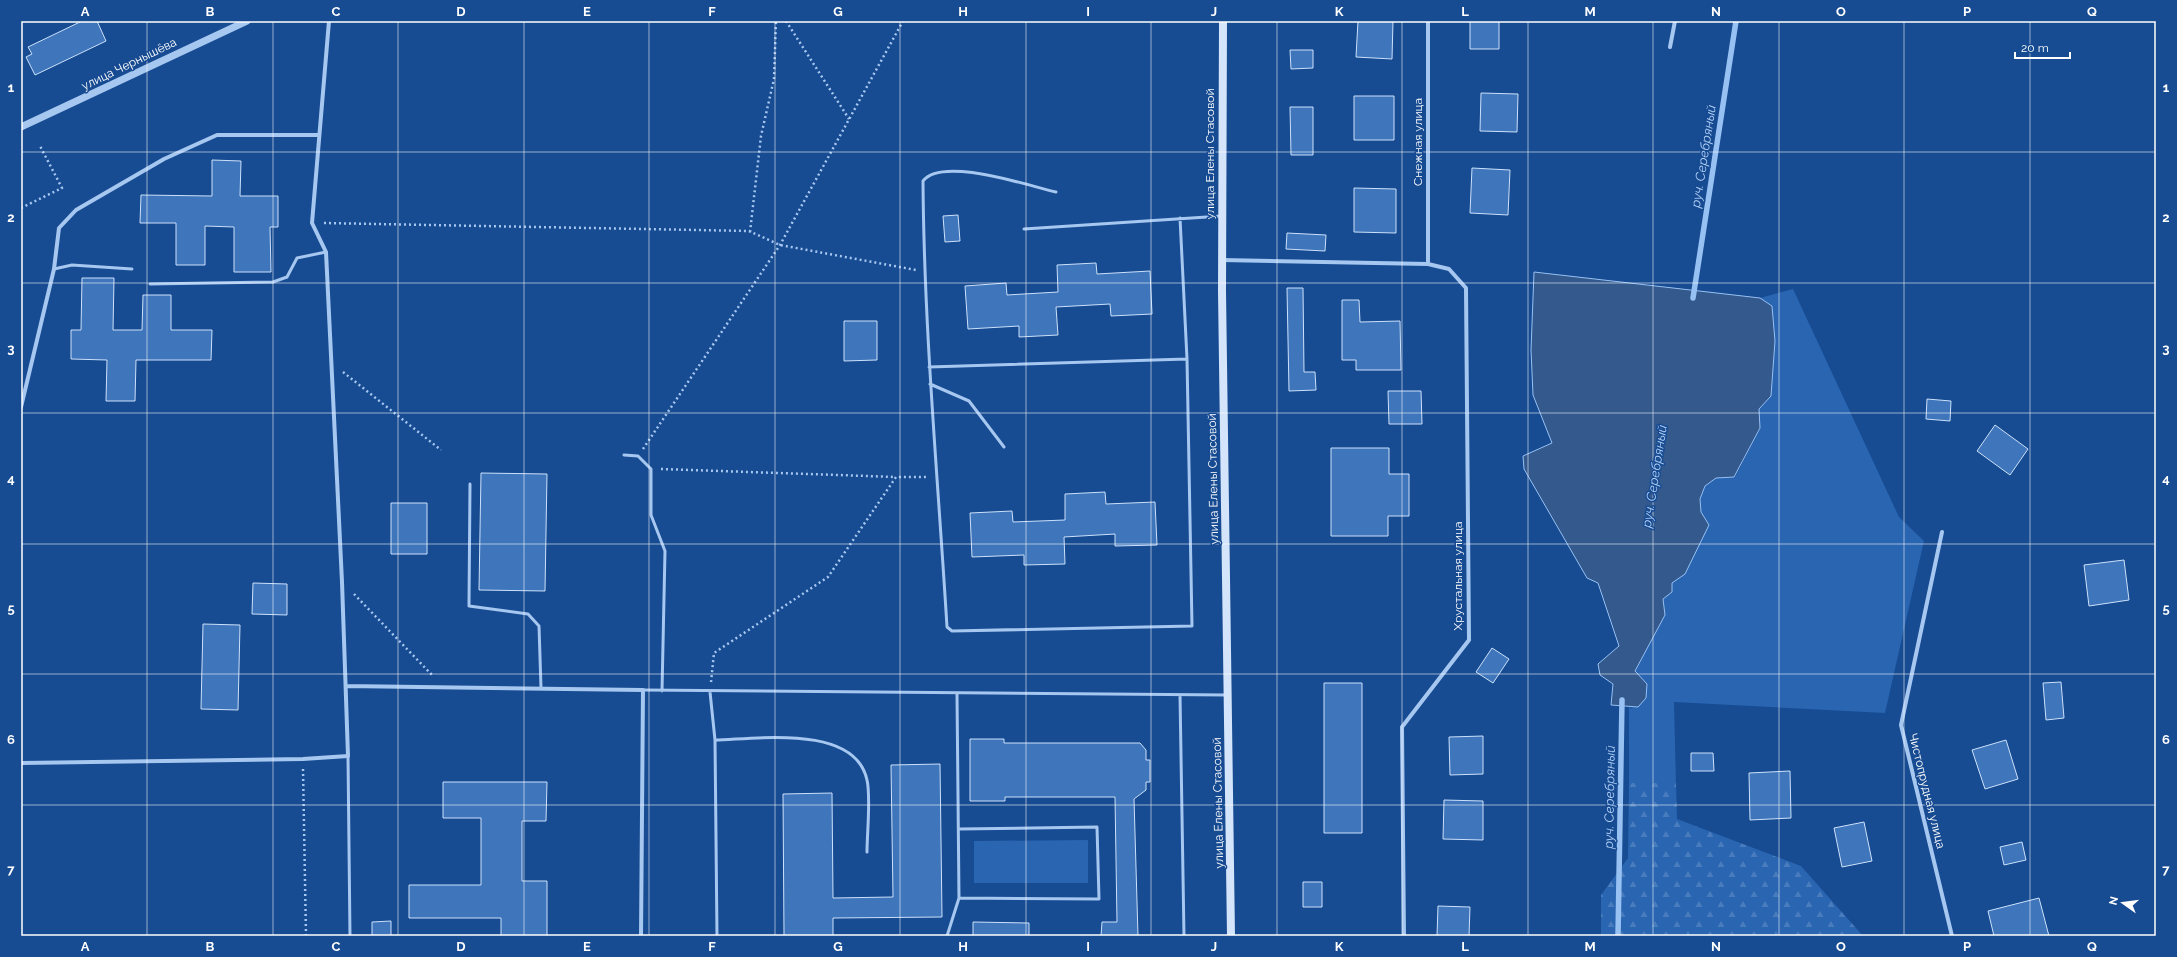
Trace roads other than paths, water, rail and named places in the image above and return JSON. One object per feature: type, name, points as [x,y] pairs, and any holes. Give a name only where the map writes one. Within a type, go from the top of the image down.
[{"type":"main road","name":"улица Елены Стасовой","points":[[1223,21],[1222,260],[1231,936]]},
{"type":"street","name":"улица Чернышёва","points":[[21,128],[247,21]]},
{"type":"street","points":[[21,763],[303,759],[348,756],[342,582],[330,361],[326,252],[312,223],[329,21]]},
{"type":"street","name":"Снежная улица","points":[[1428,21],[1428,264]]},
{"type":"street","points":[[1670,47],[1676,21]]},
{"type":"street","points":[[21,407],[54,269],[59,228],[76,210],[164,159],[218,136],[319,135]]},
{"type":"street","points":[[1222,260],[1428,264]]},
{"type":"street","name":"Хрустальная улица","points":[[1404,936],[1402,727],[1469,640],[1466,288],[1449,269],[1428,264]]},
{"type":"street","name":"Чистопрудная улица","points":[[1942,532],[1901,725],[1952,936]]},
{"type":"street","points":[[346,686],[443,686],[643,690],[641,936]]},
{"type":"lane","points":[[1056,192],[970,172],[948,171],[928,176],[923,181],[924,271],[930,384],[947,628],[952,631],[1192,626],[1187,359],[1180,218]]},
{"type":"lane","points":[[1024,228],[1222,216]]},
{"type":"lane","points":[[150,284],[273,282],[287,277],[296,258],[326,252]]},
{"type":"lane","points":[[54,269],[72,265],[132,269]]},
{"type":"lane","points":[[929,367],[1187,359]]},
{"type":"lane","points":[[930,384],[969,401],[1004,447]]},
{"type":"lane","points":[[624,455],[638,456],[651,469],[651,515],[666,551],[662,691]]},
{"type":"lane","points":[[470,484],[469,606],[528,614],[539,626],[541,688]]},
{"type":"lane","points":[[643,690],[710,692],[1228,695]]},
{"type":"lane","points":[[710,692],[715,740],[717,936]]},
{"type":"lane","points":[[947,936],[959,898],[957,694]]},
{"type":"lane","points":[[1180,695],[1184,936]]},
{"type":"lane","points":[[715,740],[802,738],[826,742],[850,752],[862,765],[867,780],[867,852]]},
{"type":"lane","points":[[348,756],[350,936]]},
{"type":"lane","points":[[958,830],[1097,827],[1099,898],[959,898]]},
{"type":"water","points":[[1534,272],[1760,298],[1772,306],[1775,341],[1771,396],[1759,409],[1760,428],[1734,477],[1716,478],[1705,486],[1700,499],[1701,512],[1709,525],[1685,574],[1672,583],[1672,592],[1663,599],[1665,615],[1635,671],[1647,684],[1646,698],[1638,707],[1611,705],[1613,684],[1600,675],[1598,664],[1619,646],[1598,583],[1587,578],[1524,469],[1523,456],[1552,443],[1533,395],[1531,350]]},
{"type":"waterway","name":"руч. Серебряный","points":[[1693,298],[1736,21]]},
{"type":"waterway","name":"руч. Серебряный","points":[[1618,936],[1622,700]]}]
